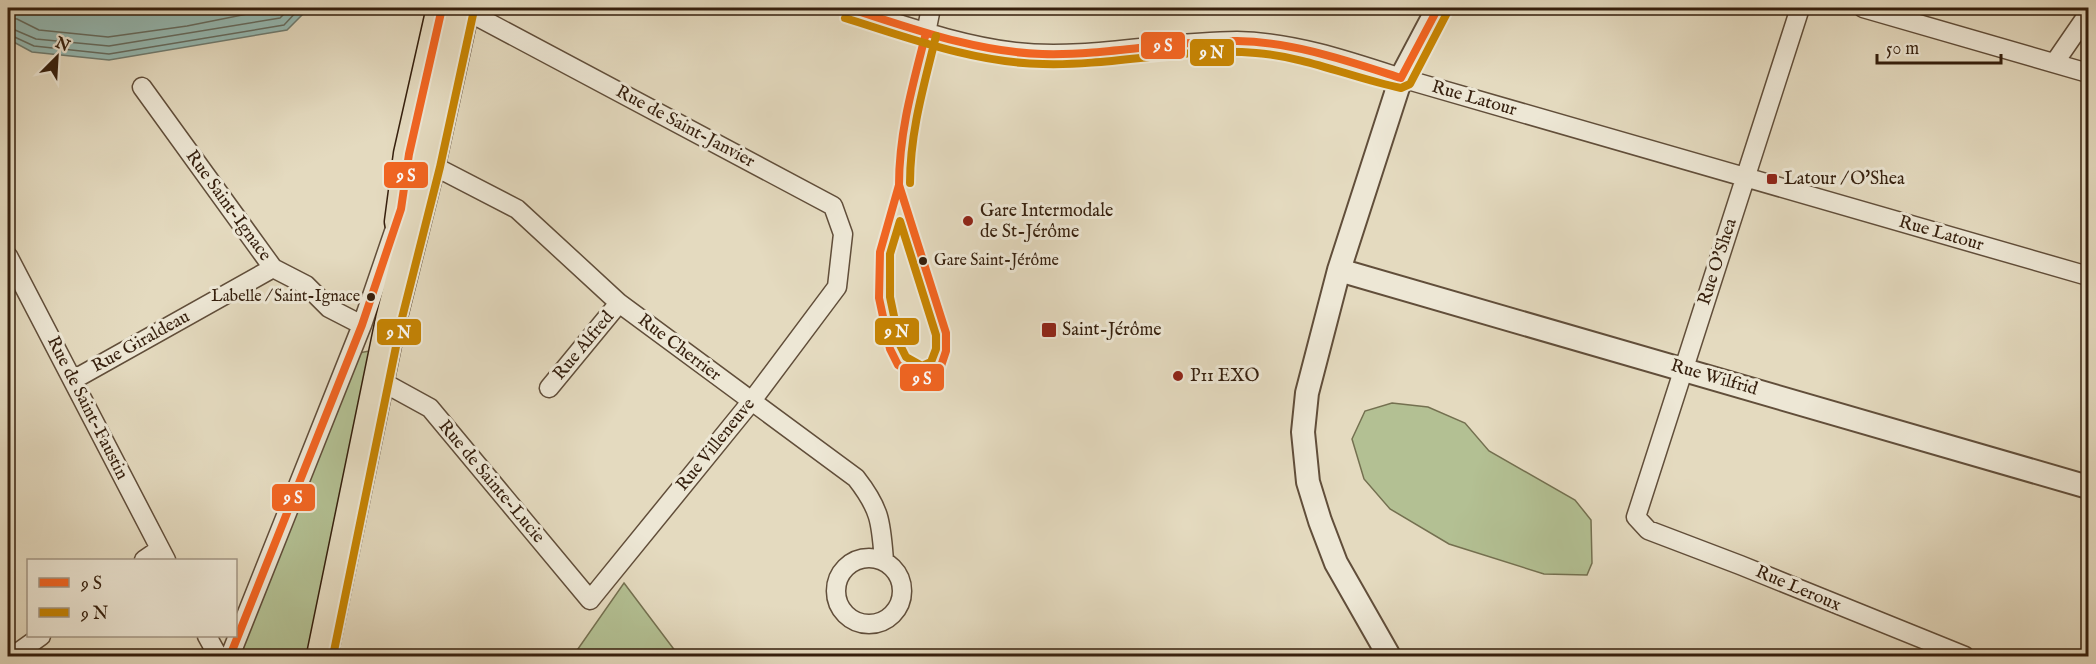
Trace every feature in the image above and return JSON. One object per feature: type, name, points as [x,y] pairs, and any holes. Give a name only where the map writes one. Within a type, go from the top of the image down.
[{"type":"main road","points":[[322,657],[391,321],[430,164],[456,8]]},
{"type":"main road","points":[[391,321],[401,209],[409,154],[456,8]]},
{"type":"street","name":"Rue de Saint-Janvier","points":[[456,8],[833,206],[843,234],[837,287]]},
{"type":"street","name":"Rue Latour","points":[[848,8],[953,41],[1015,52],[1052,54],[1240,41],[1303,50],[1353,62],[1401,78],[2088,276]]},
{"type":"street","points":[[926,33],[931,8]]},
{"type":"street","points":[[1389,657],[1336,563],[1308,482],[1303,432],[1307,393],[1339,270],[1401,78],[1438,8]]},
{"type":"street","name":"Rue O'Shea","points":[[1635,517],[1800,8]]},
{"type":"street","points":[[1863,8],[2088,72]]},
{"type":"street","points":[[2055,63],[2088,14]]},
{"type":"street","name":"Rue Saint-Ignace","points":[[142,87],[273,268],[306,285],[329,308],[362,325]]},
{"type":"street","name":"Rue Cherrier","points":[[430,164],[517,209],[619,303],[856,478],[872,498],[881,519],[884,561]]},
{"type":"street","points":[[230,657],[362,325],[401,209]]},
{"type":"street","name":"Rue de Saint-Faustin","points":[[8,256],[163,555]]},
{"type":"street","name":"Rue Giraldeau","points":[[73,380],[273,268]]},
{"type":"street","name":"Rue Wilfrid","points":[[1339,270],[2088,487]]},
{"type":"street","name":"Rue Villeneuve","points":[[591,600],[751,402],[837,287]]},
{"type":"street","name":"Rue Alfred","points":[[549,388],[619,303]]},
{"type":"street","name":"Rue de Sainte-Lucie","points":[[379,380],[430,408],[591,600]]},
{"type":"street","name":"Rue Leroux","points":[[1635,517],[1648,530],[1965,657]]},
{"type":"street","points":[[12,657],[40,637]]},
{"type":"street","points":[[208,637],[218,657]]},
{"type":"green space","points":[[369,351],[374,360],[319,656],[230,656],[359,353]]},
{"type":"green space","points":[[1392,403],[1428,407],[1465,423],[1489,451],[1575,500],[1591,520],[1592,563],[1587,575],[1544,574],[1449,544],[1390,509],[1364,479],[1352,439],[1365,411]]},
{"type":"green space","points":[[624,583],[679,656],[573,656]]},
{"type":"water","points":[[8,8],[309,8],[287,30],[109,60],[32,52],[8,39]]},
{"type":"transit line","points":[[230,656],[362,325],[401,209],[409,154],[442,8]]},
{"type":"transit line","points":[[848,8],[919,31],[992,49],[1067,54],[1213,41],[1258,42],[1320,54],[1401,78],[1438,8]]},
{"type":"transit line","points":[[333,656],[401,322],[440,167],[474,10]]},
{"type":"transit line","points":[[845,18],[942,48],[1018,63],[1070,64],[1203,52],[1256,53],[1311,63],[1401,88],[1410,84],[1447,13]]},
{"type":"transit line","points":[[899,185],[904,127],[926,33]]},
{"type":"transit line","points":[[910,183],[915,127],[936,36]]},
{"type":"transit line","points":[[899,185],[946,333],[946,351],[940,369],[922,378],[898,365],[890,349],[879,298],[880,252],[899,185]]},
{"type":"transit line","points":[[900,221],[936,335],[936,349],[931,362],[922,366],[906,357],[900,345],[890,297],[890,254],[900,221]]},
{"type":"place","name":"Latour / O'Shea","points":[[1772,179]]},
{"type":"place","name":"Gare Intermodale de St-Jérôme","points":[[968,221]]},
{"type":"place","name":"Gare Saint-Jérôme","points":[[923,261]]},
{"type":"place","name":"Labelle / Saint-Ignace","points":[[371,297]]},
{"type":"place","name":"Saint-Jérôme","points":[[1049,330]]},
{"type":"place","name":"P11 EXO","points":[[1178,376]]}]
